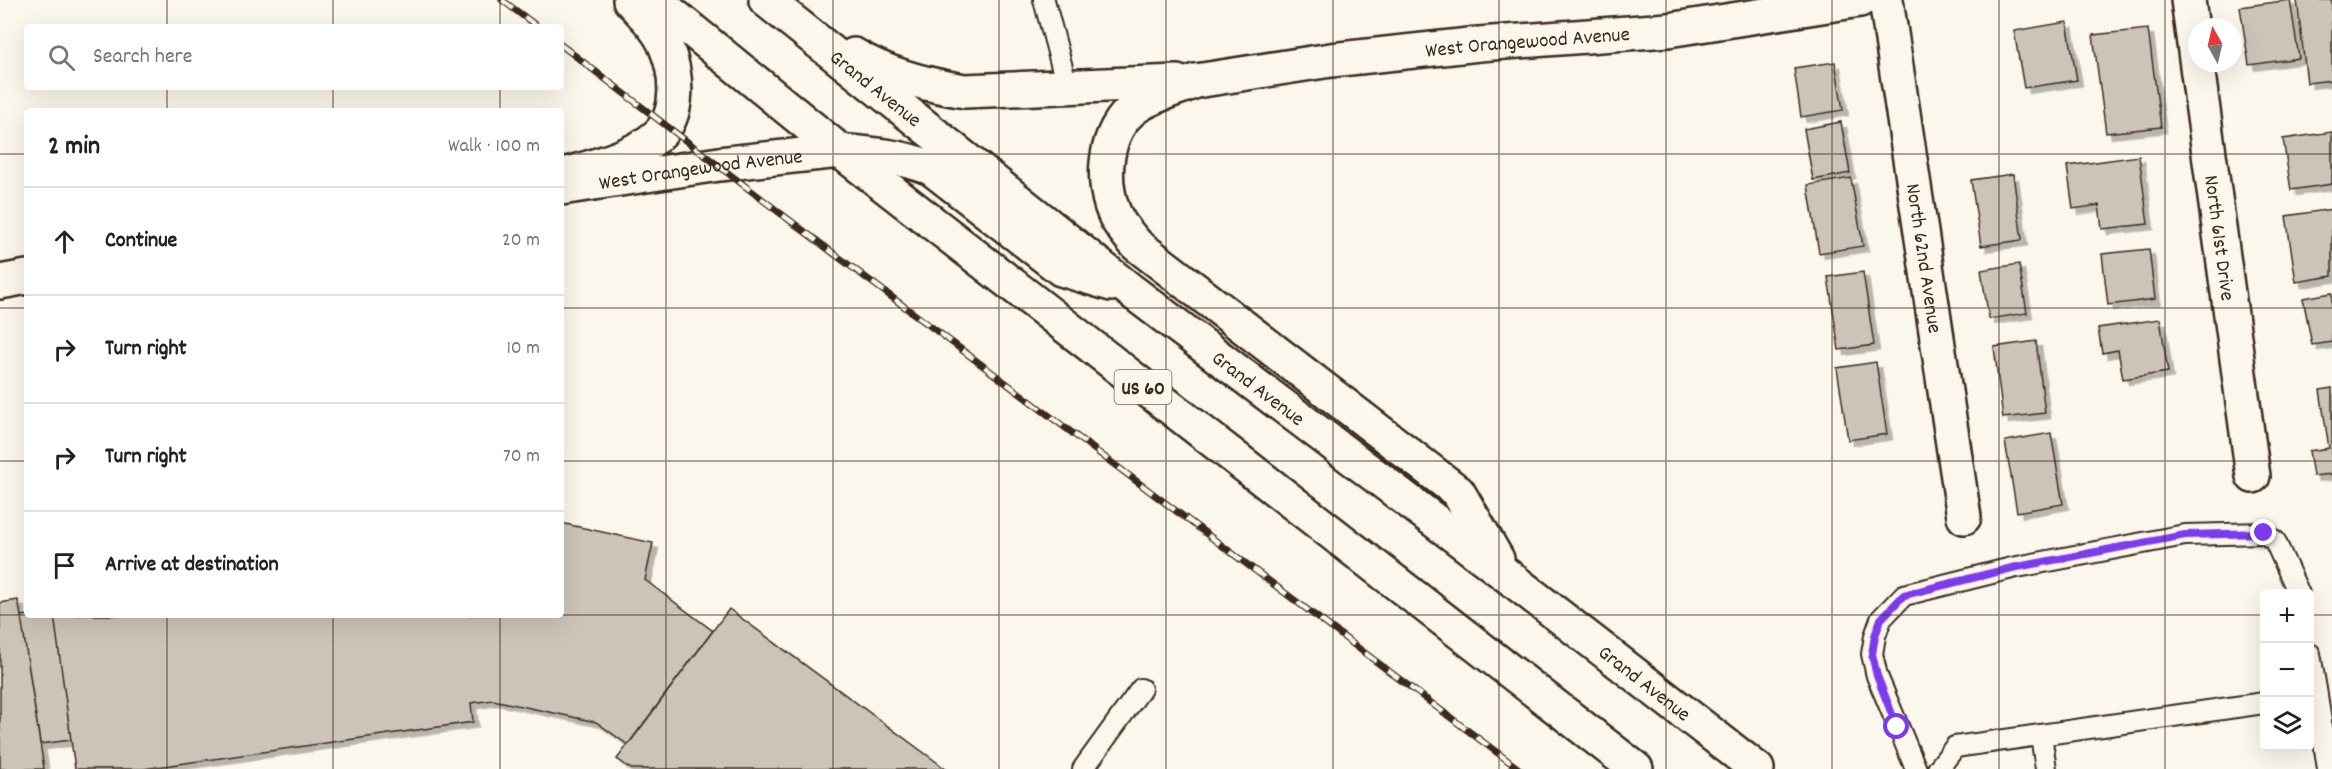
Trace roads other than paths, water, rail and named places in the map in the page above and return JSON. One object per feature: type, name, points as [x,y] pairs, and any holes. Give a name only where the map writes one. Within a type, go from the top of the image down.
[{"type":"main road","points":[[564,175],[616,159],[643,145],[659,134],[666,125],[675,93],[666,46],[649,21],[630,0]]},
{"type":"main road","name":"US 60","points":[[655,0],[840,151],[1636,769]]},
{"type":"main road","name":"West Orangewood Avenue","points":[[1196,81],[1331,60],[1479,44],[1668,30],[1860,0]]},
{"type":"main road","name":"North 62nd Avenue","points":[[1886,0],[1964,517]]},
{"type":"main road","name":"North 61st Drive","points":[[2188,0],[2253,476]]},
{"type":"main road","points":[[778,9],[862,60],[934,86],[965,91],[1196,81]]},
{"type":"main road","name":"Grand Avenue","points":[[778,9],[1130,290],[1505,574],[1757,769]]},
{"type":"main road","points":[[1196,81],[1154,97],[1136,107],[1122,120],[1109,147],[1106,164],[1107,186],[1117,219],[1137,245],[1458,492],[1505,574]]},
{"type":"main road","name":"West Orangewood Avenue","points":[[564,188],[719,164],[840,151],[883,154],[909,159],[931,168],[1061,269],[1130,290]]},
{"type":"main road","points":[[0,282],[24,278]]},
{"type":"lane","points":[[1044,0],[1067,86]]},
{"type":"lane","points":[[1916,769],[1877,676],[1872,654],[1881,619],[1904,595],[2012,568],[2185,535],[2264,533],[2275,541],[2297,589]]},
{"type":"lane","points":[[1083,769],[1141,689]]},
{"type":"lane","points":[[2313,697],[2328,769]]},
{"type":"lane","points":[[1938,769],[1956,747],[2260,704]]},
{"type":"lane","points":[[2041,735],[2046,769]]},
{"type":"railway","points":[[502,0],[534,24]]},
{"type":"railway","points":[[564,47],[784,216],[1519,769]]}]
